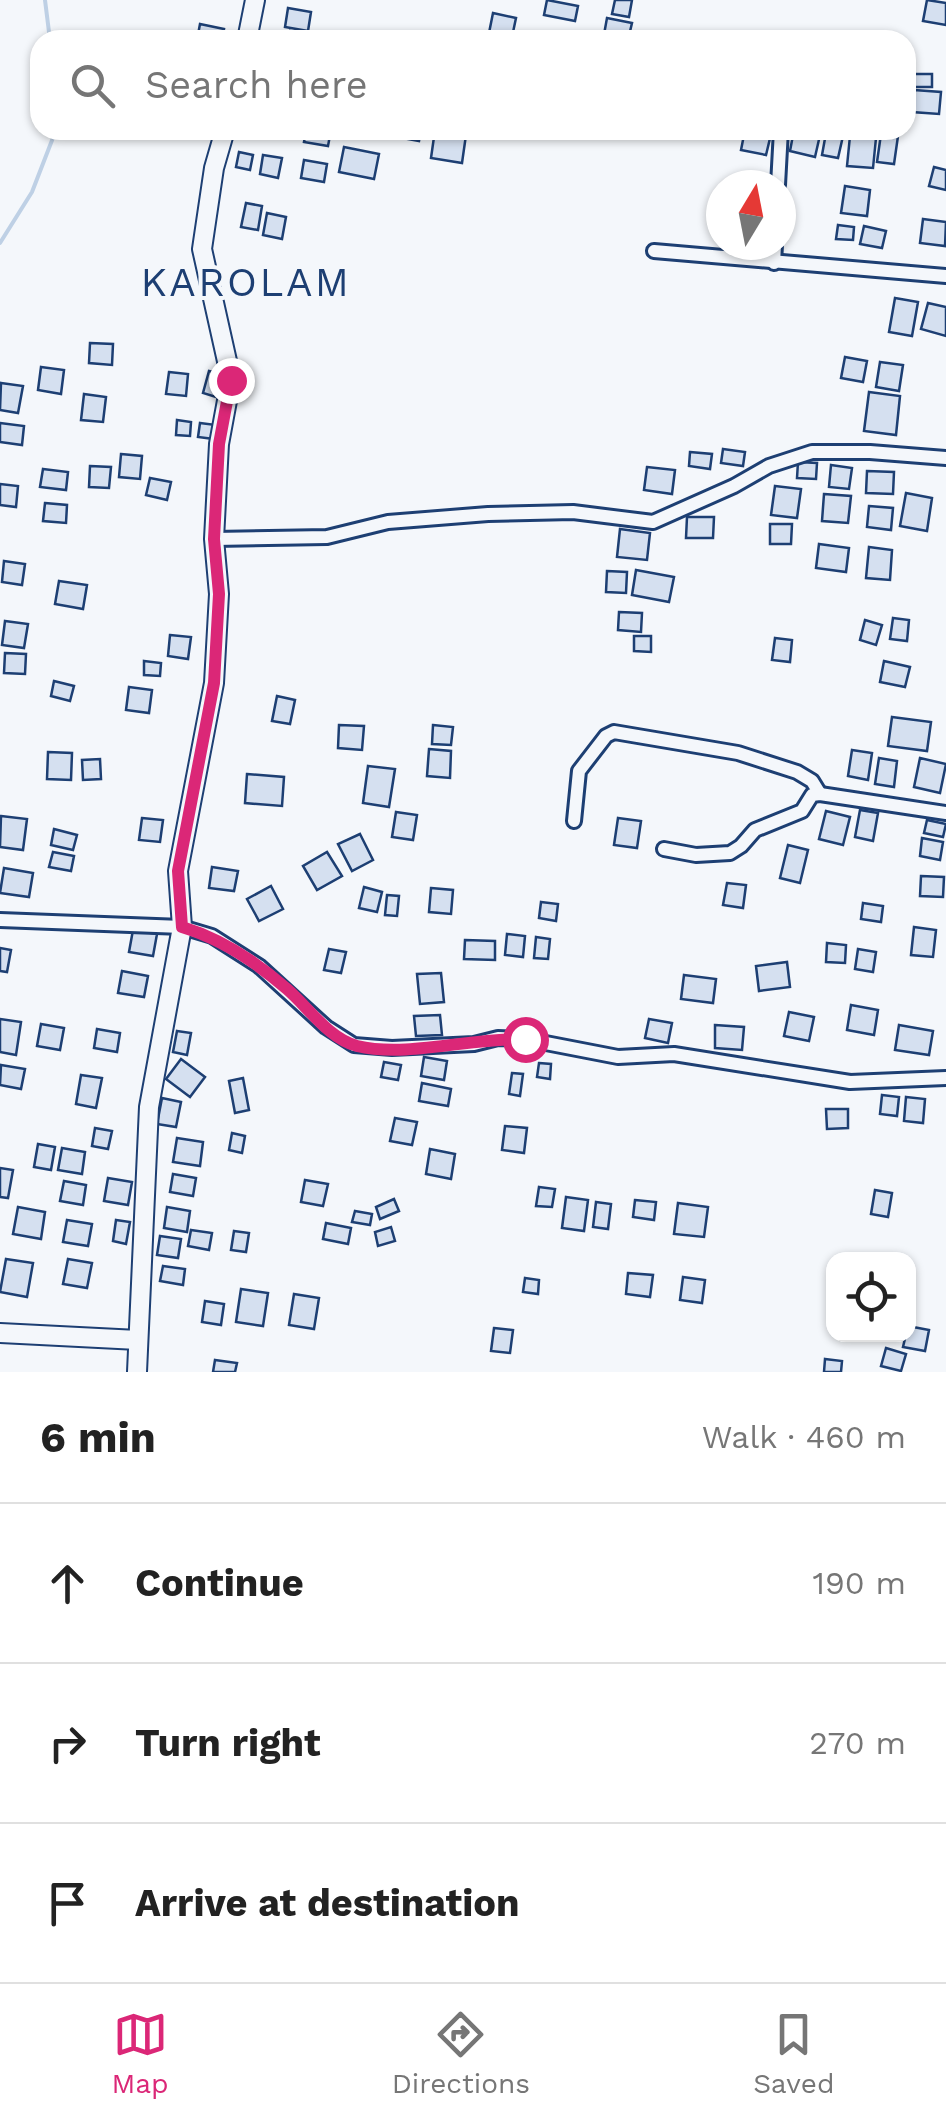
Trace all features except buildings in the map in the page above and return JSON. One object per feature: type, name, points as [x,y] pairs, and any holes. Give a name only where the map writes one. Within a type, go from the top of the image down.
[{"type":"main road","points":[[249,30],[254,0]]},
{"type":"main road","points":[[137,1372],[148,1107],[182,927],[178,871],[214,683],[219,594],[214,539],[219,444],[231,380],[202,249],[221,140]]},
{"type":"main road","points":[[0,1333],[138,1340]]},
{"type":"street","points":[[779,170],[780,140]]},
{"type":"street","points":[[654,251],[946,276]]},
{"type":"street","points":[[214,539],[327,536],[388,522],[488,514],[573,512],[653,522],[769,466],[812,452],[946,458]]},
{"type":"street","points":[[574,820],[579,771],[606,736],[614,732],[738,753],[796,772],[812,781],[820,794]]},
{"type":"street","points":[[664,849],[696,854],[730,853],[754,830],[802,811],[812,795],[946,813]]},
{"type":"street","points":[[0,920],[182,927],[212,936],[259,966],[326,1027],[354,1045],[409,1047],[525,1039],[618,1057],[674,1054],[850,1082],[946,1078]]},
{"type":"waterway","points":[[45,0],[49,30]]},
{"type":"waterway","points":[[0,243],[32,192],[52,140]]},
{"type":"district","name":"KAROLAM","points":[[246,282]]},
{"type":"route","points":[[231,380],[219,444],[214,539],[219,594],[214,683],[178,871],[182,927],[212,936],[259,966],[326,1027],[354,1045],[392,1048],[525,1039]]}]
